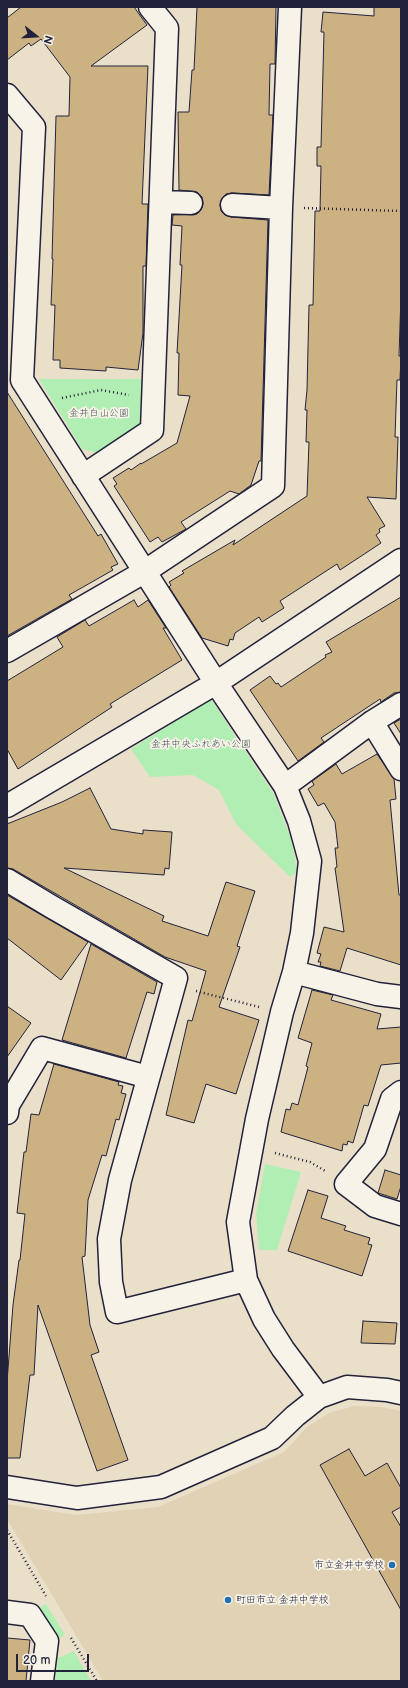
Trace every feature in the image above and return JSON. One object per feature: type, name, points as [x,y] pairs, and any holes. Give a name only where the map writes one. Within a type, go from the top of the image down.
[{"type":"street","points":[[83,476],[152,430],[167,28],[150,7]]},
{"type":"street","points":[[7,651],[144,572],[273,486],[281,208],[290,7]]},
{"type":"street","points":[[7,94],[34,127],[14,381],[39,407],[216,683],[285,786],[299,821],[310,861],[302,933],[294,972],[276,1010],[258,1149],[238,1222],[246,1280],[264,1319],[283,1349],[319,1397]]},
{"type":"street","points":[[160,202],[191,203]]},
{"type":"street","points":[[232,205],[281,208]]},
{"type":"street","points":[[7,806],[216,683],[401,560]]},
{"type":"street","points":[[285,786],[372,722],[401,704]]},
{"type":"street","points":[[372,722],[401,769]]},
{"type":"street","points":[[7,880],[52,908],[176,978],[120,1180],[109,1239],[111,1282],[117,1312],[246,1280]]},
{"type":"street","points":[[294,972],[378,994],[401,997]]},
{"type":"street","points":[[7,1113],[8,1106],[42,1048],[148,1077]]},
{"type":"street","points":[[401,1092],[392,1099],[375,1149],[339,1180],[375,1206],[401,1214]]},
{"type":"street","points":[[7,1487],[77,1498],[161,1488],[272,1438],[295,1416],[319,1397],[347,1387],[387,1390],[401,1393]]},
{"type":"street","points":[[7,1612],[30,1615],[46,1641],[42,1681]]},
{"type":"path","points":[[281,208],[401,211]]},
{"type":"path","points":[[39,407],[63,397],[102,390],[128,395]]},
{"type":"path","points":[[211,995],[276,1010]]},
{"type":"path","points":[[258,1149],[310,1162],[339,1180]]},
{"type":"shaded area","name":"町田市立 金井中学校","points":[[354,1406],[381,1407],[401,1411],[401,1681],[103,1681],[7,1519],[7,1504],[76,1515],[158,1507],[284,1452],[307,1427],[329,1413]]},
{"type":"green space","name":"金井白山公園","points":[[39,379],[144,379],[142,426],[98,453],[82,449]]},
{"type":"green space","name":"金井中央ふれあい公園","points":[[211,699],[273,793],[292,841],[297,872],[290,877],[236,824],[219,790],[193,775],[150,777],[131,749]]},
{"type":"green space","points":[[265,1164],[301,1172],[277,1250],[259,1250],[256,1213]]},
{"type":"green space","points":[[46,1604],[65,1635],[58,1639],[40,1607]]},
{"type":"green space","points":[[74,1651],[91,1681],[55,1681],[58,1658]]},
{"type":"building","points":[[21,7],[134,7],[147,25],[91,66],[148,66],[142,204],[148,204],[146,266],[143,266],[143,333],[138,370],[106,367],[106,371],[60,368],[60,360],[53,360],[55,305],[51,305],[56,116],[69,116],[70,77],[41,39],[31,46],[29,43],[7,60],[7,18]]},
{"type":"building","points":[[197,7],[276,7],[275,64],[270,64],[269,115],[273,115],[269,195],[226,194],[222,198],[220,205],[221,211],[225,215],[231,217],[268,220],[261,461],[259,461],[251,485],[239,494],[230,491],[181,522],[186,529],[162,542],[158,537],[150,542],[114,486],[117,484],[113,478],[129,468],[131,470],[177,443],[190,396],[178,395],[179,353],[177,353],[182,265],[180,265],[182,226],[172,225],[173,215],[197,214],[201,210],[203,204],[202,197],[197,192],[179,190],[178,112],[189,112],[192,70],[194,70]]},
{"type":"building","points":[[374,7],[401,7],[401,295],[399,356],[401,356],[400,380],[397,380],[395,437],[398,437],[396,499],[367,497],[385,526],[379,529],[380,532],[376,535],[381,543],[340,570],[337,564],[280,601],[284,608],[262,622],[259,617],[235,633],[233,640],[230,639],[228,646],[202,638],[169,587],[171,585],[169,582],[184,573],[182,571],[235,540],[233,545],[307,496],[309,442],[306,442],[307,410],[305,410],[307,390],[309,305],[313,305],[315,211],[320,211],[321,166],[317,166],[317,147],[321,147],[324,32],[321,32],[323,12],[374,16]]},
{"type":"building","points":[[7,392],[98,536],[101,534],[118,564],[111,567],[113,570],[69,595],[72,599],[7,636]]},
{"type":"building","points":[[401,597],[401,692],[394,693],[381,702],[380,699],[321,738],[324,742],[298,761],[250,690],[270,676],[276,684],[278,683],[281,687],[326,657],[325,655],[332,652],[326,642]]},
{"type":"building","points":[[134,600],[138,607],[148,600],[166,628],[163,628],[182,660],[110,704],[112,707],[18,769],[7,749],[7,681],[63,647],[57,637],[85,620],[89,626]]},
{"type":"building","points":[[401,719],[401,734],[394,723]]},
{"type":"building","points":[[377,754],[394,779],[396,799],[390,800],[399,895],[401,895],[401,965],[347,948],[340,971],[320,966],[321,962],[318,962],[321,954],[317,953],[324,927],[344,932],[335,868],[337,867],[335,848],[338,848],[335,822],[324,803],[318,806],[308,789],[314,785],[312,781],[336,764],[342,774]]},
{"type":"building","points":[[90,788],[111,829],[143,834],[143,830],[172,832],[169,869],[165,868],[164,875],[64,868],[164,916],[162,921],[208,936],[226,882],[255,891],[237,946],[240,947],[219,1007],[259,1020],[236,1094],[206,1084],[194,1123],[166,1115],[188,1020],[192,1021],[206,971],[165,957],[13,869],[7,868],[7,824],[62,802]]},
{"type":"building","points":[[7,895],[88,942],[61,980],[7,938]]},
{"type":"building","points":[[91,944],[157,982],[154,994],[147,992],[126,1058],[62,1040]]},
{"type":"building","points":[[312,990],[333,995],[331,1000],[381,1014],[377,1029],[401,1027],[401,1063],[381,1065],[368,1106],[364,1105],[353,1143],[348,1141],[347,1145],[343,1144],[342,1151],[281,1132],[286,1109],[290,1110],[292,1103],[298,1105],[308,1067],[306,1066],[312,1043],[298,1038]]},
{"type":"building","points":[[7,1006],[31,1023],[7,1057]]},
{"type":"building","points":[[54,1064],[119,1082],[118,1085],[123,1086],[121,1093],[126,1094],[119,1120],[116,1119],[106,1156],[102,1155],[88,1200],[85,1256],[82,1257],[90,1325],[99,1352],[91,1355],[128,1460],[97,1471],[38,1305],[34,1375],[30,1375],[20,1458],[7,1458],[7,1382],[13,1305],[25,1214],[17,1213],[24,1152],[26,1152],[31,1114],[39,1115]]},
{"type":"building","points":[[385,1170],[401,1175],[401,1186],[397,1199],[378,1193]]},
{"type":"building","points":[[308,1190],[328,1196],[321,1218],[346,1226],[344,1230],[370,1238],[368,1244],[372,1245],[362,1276],[288,1251]]},
{"type":"building","points":[[363,1321],[397,1323],[395,1344],[361,1343]]},
{"type":"building","points":[[349,1449],[365,1476],[387,1463],[401,1488],[401,1507],[392,1512],[401,1527],[401,1610],[320,1465]]},
{"type":"building","points":[[7,1638],[30,1640],[26,1681],[7,1681]]},
{"type":"place","name":"市立金井中学校","points":[[392,1565]]},
{"type":"place","name":"町田市立 金井中学校","points":[[228,1600]]}]
